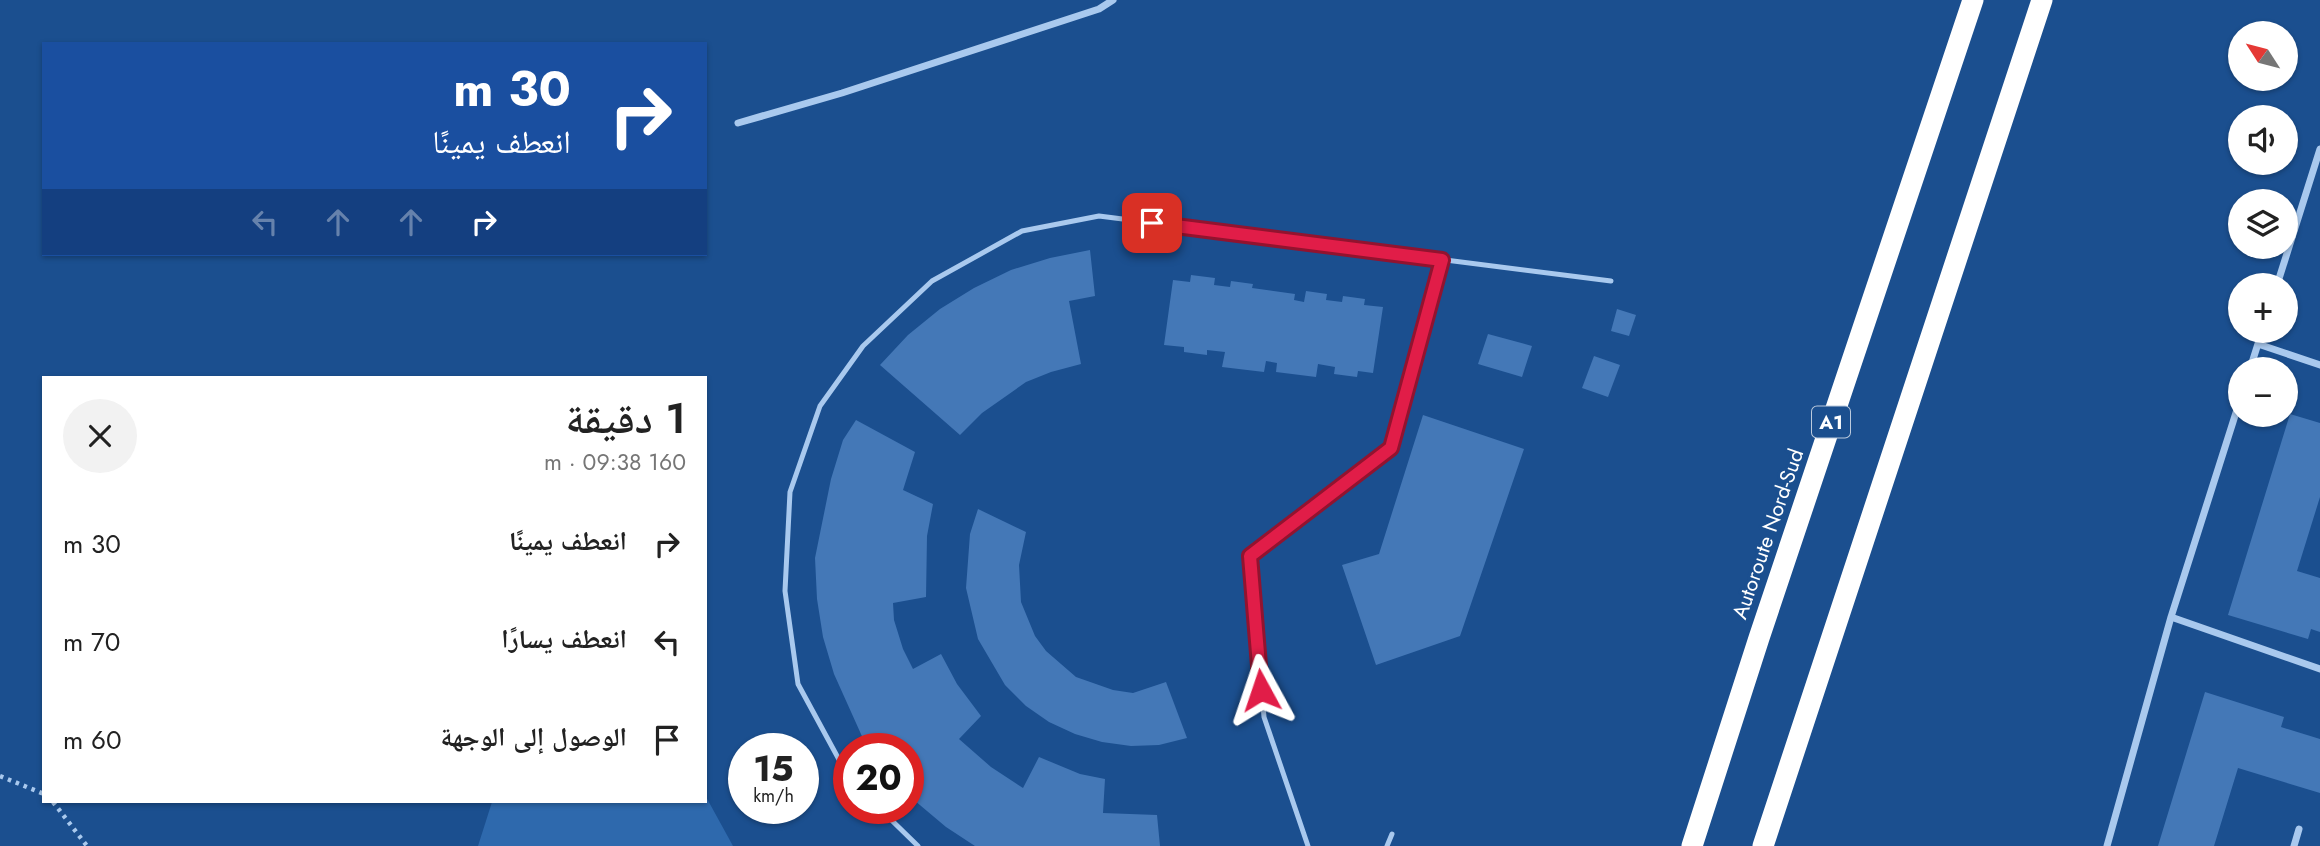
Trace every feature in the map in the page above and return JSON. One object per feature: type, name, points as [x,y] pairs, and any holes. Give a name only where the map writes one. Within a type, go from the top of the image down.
[{"type":"highway","name":"Autoroute Nord-Sud","points":[[1692,846],[1763,625],[1973,0]]},
{"type":"highway","points":[[1763,846],[2042,0]]},
{"type":"street","points":[[738,123],[842,93],[1099,9],[1113,0]]},
{"type":"street","points":[[2281,273],[2320,149]]},
{"type":"street","points":[[2254,357],[2258,344],[2320,365]]},
{"type":"street","points":[[2107,846],[2171,617],[2231,427]]},
{"type":"street","points":[[2171,617],[2320,669]]},
{"type":"street","points":[[2294,846],[2299,828]]},
{"type":"lane","points":[[833,749],[798,684],[785,591],[790,492],[820,405],[863,346],[932,281],[1022,231],[1100,216],[1611,281]]},
{"type":"lane","points":[[1308,846],[1264,717],[1250,556],[1391,448],[1442,260]]},
{"type":"lane","points":[[895,824],[918,846]]},
{"type":"lane","points":[[1387,846],[1392,834]]},
{"type":"path","points":[[0,776],[42,793]]},
{"type":"path","points":[[54,803],[87,846]]},
{"type":"shaded area","points":[[707,799],[733,846],[478,846],[492,803],[707,803]]},
{"type":"building","points":[[1090,250],[1095,296],[1069,301],[1081,364],[1026,382],[982,413],[960,435],[880,365],[908,335],[940,309],[974,288],[1011,270]]},
{"type":"building","points":[[1191,275],[1215,278],[1214,285],[1230,287],[1231,281],[1253,284],[1252,288],[1295,294],[1294,300],[1304,302],[1306,291],[1327,294],[1326,300],[1342,302],[1343,296],[1365,299],[1364,305],[1383,307],[1373,373],[1358,371],[1357,377],[1334,374],[1335,367],[1318,364],[1316,377],[1276,372],[1277,363],[1266,361],[1264,372],[1222,367],[1225,352],[1207,350],[1207,355],[1184,352],[1184,347],[1164,345],[1173,280],[1190,282]]},
{"type":"building","points":[[1617,309],[1636,315],[1629,336],[1611,331]]},
{"type":"building","points":[[1488,334],[1532,346],[1522,377],[1478,364]]},
{"type":"building","points":[[1594,356],[1620,365],[1608,397],[1582,388]]},
{"type":"building","points":[[1423,415],[1524,449],[1460,636],[1376,665],[1342,565],[1379,554]]},
{"type":"building","points":[[2298,416],[2320,423],[2320,497],[2297,571],[2320,578],[2320,632],[2311,629],[2308,639],[2228,615],[2286,427],[2298,427]]},
{"type":"building","points":[[856,420],[915,452],[903,490],[933,504],[927,536],[926,597],[893,603],[894,620],[913,669],[941,654],[957,684],[981,716],[959,739],[991,767],[1023,788],[1039,757],[1080,774],[1105,779],[1103,813],[1157,815],[1160,846],[975,846],[924,808],[924,733],[861,733],[834,674],[823,637],[817,599],[815,558],[831,479],[843,440]]},
{"type":"building","points":[[978,509],[1026,532],[1019,565],[1021,602],[1035,636],[1046,651],[1076,677],[1113,690],[1133,693],[1166,682],[1187,738],[1159,745],[1131,746],[1102,742],[1049,722],[1026,706],[1005,685],[978,639],[966,588],[970,534]]},
{"type":"building","points":[[2205,692],[2284,717],[2281,727],[2320,739],[2320,793],[2238,768],[2214,846],[2158,846]]},
{"type":"route","points":[[1152,223],[1442,260],[1391,448],[1250,556],[1261,690]]}]
